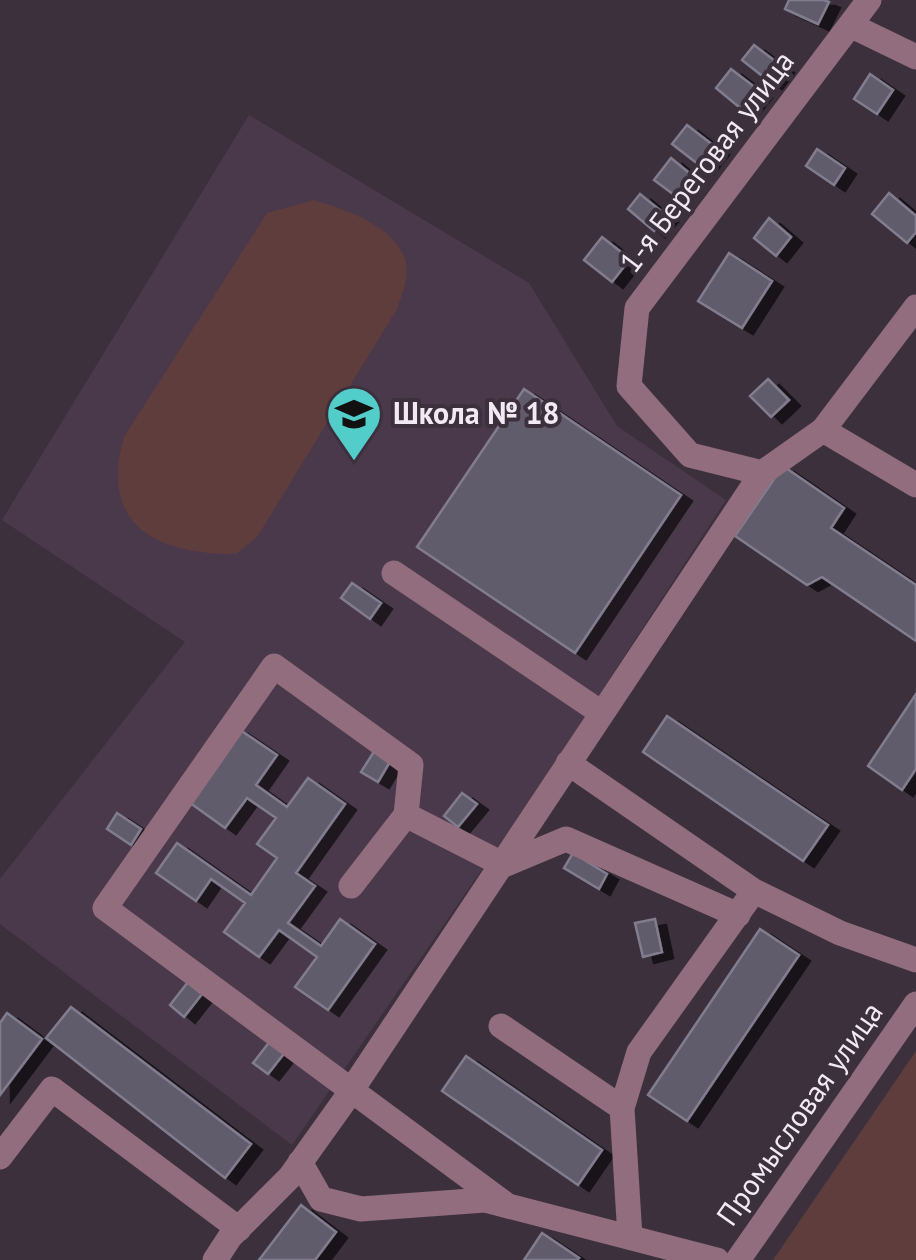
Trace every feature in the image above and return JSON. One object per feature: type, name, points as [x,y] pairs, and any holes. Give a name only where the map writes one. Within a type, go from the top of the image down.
[{"type":"street","name":"1-я Береговая улица","points":[[762,473],[690,455],[628,386],[637,308],[869,0]]},
{"type":"street","points":[[850,25],[916,57]]},
{"type":"street","points":[[216,1260],[300,1162],[352,1088],[762,473],[823,430],[916,307]]},
{"type":"street","points":[[823,430],[916,485]]},
{"type":"street","points":[[394,573],[600,712]]},
{"type":"street","points":[[351,886],[406,815],[411,765],[274,666],[105,908],[508,1206]]},
{"type":"street","points":[[568,763],[754,891],[840,933],[916,960]]},
{"type":"street","points":[[406,815],[504,865],[566,839],[738,915]]},
{"type":"street","points":[[630,1237],[622,1108],[639,1052],[754,891]]},
{"type":"street","name":"Промысловая улица","points":[[738,1260],[916,1004]]},
{"type":"street","points":[[502,1026],[622,1108]]},
{"type":"street","points":[[0,1157],[52,1089],[239,1229]]},
{"type":"street","points":[[300,1162],[320,1199],[361,1210],[485,1200],[717,1260]]},
{"type":"shaded area","name":"Школа № 18","points":[[249,115],[529,283],[617,426],[726,500],[543,781],[292,1145],[0,924],[0,879],[185,642],[2,520]]},
{"type":"shaded area","points":[[314,200],[375,225],[399,247],[406,278],[397,309],[257,537],[236,554],[207,553],[159,540],[141,529],[127,513],[120,493],[118,468],[124,437],[267,213]]},
{"type":"shaded area","points":[[916,1051],[916,1260],[773,1260]]},
{"type":"building","points":[[789,0],[829,2],[818,24],[785,9]]},
{"type":"building","points":[[754,45],[783,67],[771,83],[742,60]]},
{"type":"building","points":[[731,69],[761,92],[745,112],[716,88]]},
{"type":"building","points":[[870,74],[893,90],[877,114],[854,99]]},
{"type":"building","points":[[687,125],[718,149],[703,168],[672,144]]},
{"type":"building","points":[[817,149],[845,168],[834,185],[806,166]]},
{"type":"building","points":[[671,158],[693,176],[677,197],[654,180]]},
{"type":"building","points":[[889,193],[916,216],[916,232],[907,243],[872,214]]},
{"type":"building","points":[[640,194],[667,216],[654,231],[628,209]]},
{"type":"building","points":[[769,218],[791,237],[776,256],[754,238]]},
{"type":"building","points":[[602,237],[630,259],[612,282],[584,260]]},
{"type":"building","points":[[729,253],[772,281],[742,328],[698,301]]},
{"type":"building","points":[[768,379],[789,400],[771,417],[750,396]]},
{"type":"building","points":[[524,389],[681,495],[575,653],[417,547]]},
{"type":"building","points":[[783,466],[844,508],[831,528],[916,585],[916,641],[822,577],[807,585],[735,536]]},
{"type":"building","points":[[352,583],[381,603],[370,619],[341,598]]},
{"type":"building","points":[[916,694],[916,769],[902,790],[868,766]]},
{"type":"building","points":[[667,716],[828,825],[803,861],[643,752]]},
{"type":"building","points":[[237,728],[277,755],[256,785],[287,807],[308,778],[345,804],[296,873],[315,886],[288,923],[321,946],[340,919],[375,944],[328,1010],[295,987],[317,957],[279,930],[259,957],[224,932],[245,903],[211,879],[196,901],[156,873],[177,843],[251,895],[277,858],[257,844],[276,818],[247,798],[225,828],[186,800]]},
{"type":"building","points":[[375,750],[391,760],[378,782],[361,772]]},
{"type":"building","points":[[462,793],[477,804],[458,827],[444,816]]},
{"type":"building","points":[[117,813],[141,829],[131,845],[107,829]]},
{"type":"building","points":[[573,853],[607,874],[599,889],[564,868]]},
{"type":"building","points":[[655,919],[662,952],[643,957],[635,923]]},
{"type":"building","points":[[760,929],[799,955],[687,1121],[648,1095]]},
{"type":"building","points":[[188,982],[202,994],[184,1017],[170,1005]]},
{"type":"building","points":[[71,1007],[251,1144],[225,1178],[46,1038]]},
{"type":"building","points":[[7,1013],[42,1039],[0,1095],[0,1023]]},
{"type":"building","points":[[271,1040],[286,1051],[268,1074],[253,1063]]},
{"type":"building","points":[[466,1056],[602,1150],[578,1185],[442,1091]]},
{"type":"building","points":[[301,1205],[336,1232],[315,1260],[259,1260]]},
{"type":"building","points":[[542,1233],[579,1258],[524,1260]]},
{"type":"place","name":"Школа № 18","points":[[354,463]]}]
